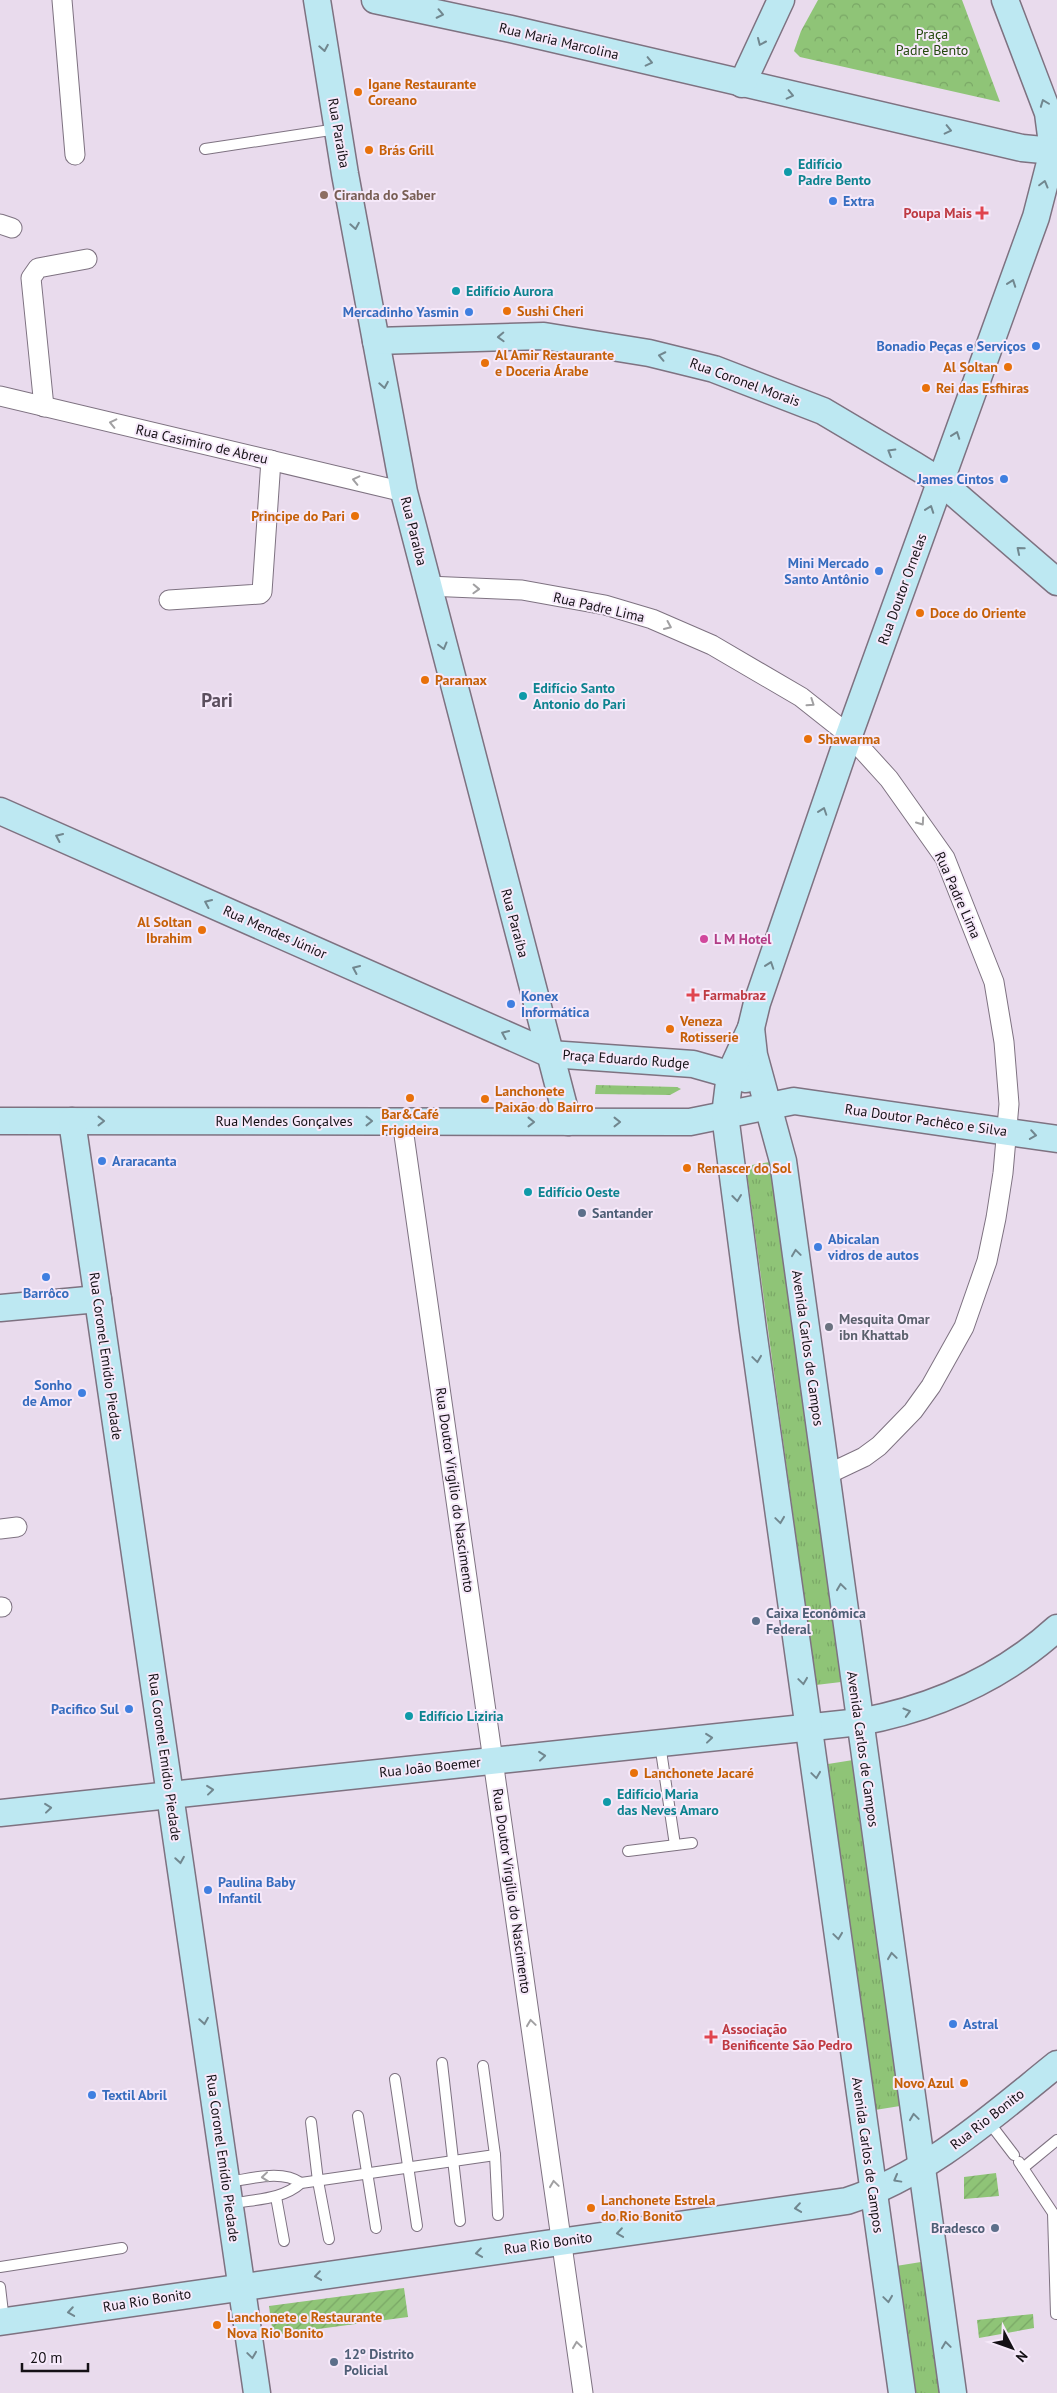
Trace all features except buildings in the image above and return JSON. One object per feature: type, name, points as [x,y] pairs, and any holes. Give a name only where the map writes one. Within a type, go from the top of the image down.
[{"type":"main road","name":"Rua Paraíba","points":[[317,0],[338,129],[404,492],[550,1054]]},
{"type":"main road","name":"Rua Maria Marcolina","points":[[375,0],[742,84]]},
{"type":"main road","points":[[476,0],[504,28]]},
{"type":"main road","points":[[780,0],[742,84],[1022,148],[1056,153],[1048,113],[1005,0]]},
{"type":"main road","name":"Rua Doutor Ornelas","points":[[725,1115],[730,1074],[751,1028],[782,930],[940,481],[1036,217],[1056,153]]},
{"type":"main road","name":"Rua Coronel Morais","points":[[376,341],[544,336],[589,342],[684,360],[714,370],[823,411],[940,481],[1057,582]]},
{"type":"main road","name":"Rua Mendes Júnior","points":[[0,811],[550,1054]]},
{"type":"main road","name":"Rua Doutor Ornelas","points":[[751,1028],[754,1055],[765,1095]]},
{"type":"main road","name":"Praça Eduardo Rudge","points":[[568,1122],[550,1054],[693,1064],[730,1074],[765,1095]]},
{"type":"main road","points":[[568,1122],[690,1122],[725,1115],[765,1095]]},
{"type":"main road","name":"Rua Doutor Pachêco e Silva","points":[[765,1095],[794,1101],[1057,1139]]},
{"type":"main road","name":"Avenida Carlos de Campos","points":[[765,1095],[783,1161],[953,2393]]},
{"type":"main road","name":"Avenida Carlos de Campos","points":[[725,1115],[753,1330],[902,2393]]},
{"type":"main road","name":"Rua Mendes Gonçalves","points":[[0,1120],[568,1122]]},
{"type":"main road","name":"Rua Coronel Emídio Piedade","points":[[72,1121],[257,2393]]},
{"type":"main road","points":[[0,1308],[98,1299]]},
{"type":"main road","points":[[860,1722],[904,1713],[930,1705],[979,1683],[1002,1670],[1057,1628]]},
{"type":"main road","name":"Rua João Boemer","points":[[0,1813],[860,1722]]},
{"type":"main road","name":"Rua Rio Bonito","points":[[2,2322],[241,2286],[847,2201],[874,2192],[956,2146],[1056,2067]]},
{"type":"street","points":[[62,0],[74,156]]},
{"type":"street","points":[[44,407],[31,278],[38,268],[87,259]]},
{"type":"street","name":"Rua Casimiro de Abreu","points":[[0,396],[404,492]]},
{"type":"street","points":[[169,600],[260,594],[262,592],[271,460]]},
{"type":"street","name":"Rua Padre Lima","points":[[427,586],[522,590],[604,605],[652,619],[712,645],[801,697],[850,735],[889,779],[945,858],[994,982],[1004,1042],[1009,1104],[1007,1131],[1003,1174],[987,1261],[972,1305],[954,1346],[931,1386],[892,1434],[864,1457],[826,1475]]},
{"type":"street","name":"Rua Doutor Virgílio do Nascimento","points":[[402,1121],[584,2393]]},
{"type":"lane","points":[[205,149],[338,129]]},
{"type":"lane","points":[[660,1743],[675,1845]]},
{"type":"lane","points":[[628,1851],[692,1843]]},
{"type":"lane","points":[[442,2063],[460,2221]]},
{"type":"lane","points":[[483,2066],[495,2155],[498,2215]]},
{"type":"lane","points":[[395,2079],[410,2168],[417,2226]]},
{"type":"lane","points":[[358,2116],[376,2228]]},
{"type":"lane","points":[[988,2120],[1055,2211],[1056,2314]]},
{"type":"lane","points":[[311,2122],[318,2180],[329,2239]]},
{"type":"lane","points":[[1019,2162],[1057,2140]]},
{"type":"lane","points":[[229,2193],[276,2196],[294,2189],[301,2183],[495,2155]]},
{"type":"lane","points":[[229,2193],[282,2175],[292,2177],[301,2183]]},
{"type":"lane","points":[[276,2196],[284,2241]]},
{"type":"lane","points":[[0,2267],[122,2248]]},
{"type":"lane","points":[[0,2286],[2,2322]]},
{"type":"green space","name":"Praça Padre Bento","points":[[818,0],[962,0],[1000,102],[800,57],[794,51],[801,31]]},
{"type":"green space","points":[[596,1085],[677,1087],[681,1089],[670,1095],[595,1094]]},
{"type":"green space","points":[[770,1162],[841,1682],[816,1685],[746,1166]]},
{"type":"green space","points":[[853,1760],[900,2106],[875,2110],[828,1764]]},
{"type":"green space","points":[[996,2173],[999,2196],[964,2199],[964,2177]]},
{"type":"green space","points":[[921,2262],[940,2393],[915,2393],[896,2266]]},
{"type":"green space","points":[[404,2288],[408,2317],[273,2335],[269,2306]]},
{"type":"green space","points":[[1033,2314],[1034,2328],[979,2338],[977,2320]]},
{"type":"place","name":"Igane Restaurante Coreano","points":[[358,92]]},
{"type":"place","name":"Brás Grill","points":[[369,150]]},
{"type":"place","name":"Edifício Padre Bento","points":[[788,172]]},
{"type":"place","name":"Ciranda do Saber","points":[[324,195]]},
{"type":"place","name":"Extra","points":[[833,201]]},
{"type":"place","name":"Poupa Mais","points":[[982,213]]},
{"type":"place","name":"Edifício Aurora","points":[[456,291]]},
{"type":"place","name":"Sushi Cheri","points":[[507,311]]},
{"type":"place","name":"Mercadinho Yasmin","points":[[469,312]]},
{"type":"place","name":"Bonadio Peças e Serviços","points":[[1036,346]]},
{"type":"place","name":"Al Amir Restaurante e Doceria Árabe","points":[[485,363]]},
{"type":"place","name":"Al Soltan","points":[[1008,367]]},
{"type":"place","name":"Rei das Esfhiras","points":[[926,388]]},
{"type":"place","name":"James Cintos","points":[[1004,479]]},
{"type":"place","name":"Principe do Pari","points":[[355,516]]},
{"type":"place","name":"Mini Mercado Santo Antônio","points":[[879,571]]},
{"type":"place","name":"Doce do Oriente","points":[[920,613]]},
{"type":"place","name":"Paramax","points":[[425,680]]},
{"type":"place","name":"Edifício Santo Antonio do Pari","points":[[523,696]]},
{"type":"place","name":"Shawarma","points":[[808,739]]},
{"type":"place","name":"Al Soltan Ibrahim","points":[[202,930]]},
{"type":"place","name":"L M Hotel","points":[[704,939]]},
{"type":"place","name":"Farmabraz","points":[[693,995]]},
{"type":"place","name":"Konex Informática","points":[[511,1004]]},
{"type":"place","name":"Veneza Rotisserie","points":[[670,1029]]},
{"type":"place","name":"Bar&Café Frigideira","points":[[410,1098]]},
{"type":"place","name":"Lanchonete Paixão do Bairro","points":[[485,1099]]},
{"type":"place","name":"Araracanta","points":[[102,1161]]},
{"type":"place","name":"Renascer do Sol","points":[[687,1168]]},
{"type":"place","name":"Edifício Oeste","points":[[528,1192]]},
{"type":"place","name":"Santander","points":[[582,1213]]},
{"type":"place","name":"Abicalan vidros de autos","points":[[818,1247]]},
{"type":"place","name":"Barrôco","points":[[46,1277]]},
{"type":"place","name":"Mesquita Omar ibn Khattab","points":[[829,1327]]},
{"type":"place","name":"Sonho de Amor","points":[[82,1393]]},
{"type":"place","name":"Caixa Econômica Federal","points":[[756,1621]]},
{"type":"place","name":"Pacifico Sul","points":[[129,1709]]},
{"type":"place","name":"Edifício Liziria","points":[[409,1716]]},
{"type":"place","name":"Lanchonete Jacaré","points":[[634,1773]]},
{"type":"place","name":"Edifício Maria das Neves Amaro","points":[[607,1802]]},
{"type":"place","name":"Paulina Baby Infantil","points":[[208,1890]]},
{"type":"place","name":"Astral","points":[[953,2024]]},
{"type":"place","name":"Associação Benificente São Pedro","points":[[711,2037]]},
{"type":"place","name":"Novo Azul","points":[[964,2083]]},
{"type":"place","name":"Textil Abril","points":[[92,2095]]},
{"type":"place","name":"Lanchonete Estrela do Rio Bonito","points":[[591,2208]]},
{"type":"place","name":"Bradesco","points":[[995,2228]]},
{"type":"place","name":"Lanchonete e Restaurante Nova Rio Bonito","points":[[217,2325]]},
{"type":"place","name":"12º Distrito Policial","points":[[334,2362]]},
{"type":"district","name":"Pari","points":[[217,700]]}]
